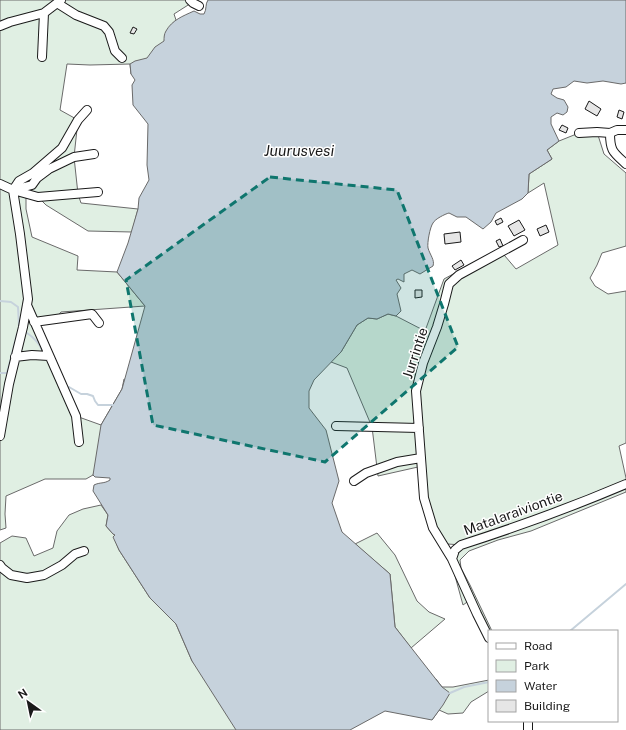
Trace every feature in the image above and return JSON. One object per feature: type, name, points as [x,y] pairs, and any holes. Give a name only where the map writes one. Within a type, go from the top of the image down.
[{"type":"street","points":[[190,0],[199,6]]},
{"type":"street","points":[[0,26],[44,13],[59,2],[76,15],[104,26],[109,32],[115,51],[122,58]]},
{"type":"street","points":[[42,57],[44,13]]},
{"type":"street","points":[[0,436],[9,384],[28,299],[13,190],[19,181],[33,173],[62,148],[78,120],[87,110]]},
{"type":"street","points":[[579,133],[626,130]]},
{"type":"street","points":[[610,132],[610,143],[613,152],[626,164]]},
{"type":"street","points":[[13,190],[32,185],[37,178],[50,169],[74,157],[94,154]]},
{"type":"street","points":[[0,184],[13,190],[38,197],[98,192]]},
{"type":"street","name":"Jurrintie","points":[[452,559],[433,528],[424,498],[416,391],[423,363],[437,327],[449,284],[460,276],[523,240]]},
{"type":"street","points":[[27,305],[76,416],[79,442]]},
{"type":"street","points":[[34,322],[92,314],[99,323]]},
{"type":"street","points":[[15,357],[49,356]]},
{"type":"street","points":[[336,426],[418,428]]},
{"type":"street","points":[[354,480],[397,462],[421,458]]},
{"type":"street","name":"Matalaraiviontie","points":[[452,559],[455,550],[461,545],[538,519],[626,484]]},
{"type":"street","points":[[0,565],[11,575],[28,578],[44,575],[62,565],[75,554],[84,551]]},
{"type":"street","points":[[452,559],[488,636]]},
{"type":"highlighted area","points":[[270,177],[397,190],[458,347],[325,462],[153,425],[126,280]]},
{"type":"green space","points":[[0,0],[196,0],[174,14],[176,20],[172,24],[174,36],[131,74],[130,64],[67,64],[60,110],[78,120],[74,157],[78,194],[81,203],[138,209],[132,232],[88,231],[46,205],[38,197],[26,194],[26,209],[32,237],[78,256],[77,270],[117,272],[145,306],[61,312],[55,319],[35,322],[76,416],[101,425],[122,389],[124,379],[137,384],[93,475],[86,479],[45,479],[6,496],[6,528],[0,530]]},
{"type":"green space","points":[[597,132],[604,154],[626,173],[626,246],[602,253],[590,278],[595,286],[608,294],[626,291],[626,443],[619,446],[626,478],[626,492],[531,531],[498,540],[469,551],[460,560],[461,568],[492,630],[488,630],[470,600],[463,605],[452,565],[461,545],[448,544],[441,541],[433,528],[418,467],[378,476],[372,427],[347,368],[331,362],[341,352],[357,325],[368,318],[377,319],[388,314],[396,316],[425,331],[444,279],[499,249],[516,269],[558,245],[544,183],[528,193],[529,174],[552,159],[547,150],[559,141],[579,133]]},
{"type":"green space","points":[[101,505],[108,515],[106,526],[115,535],[114,537],[119,550],[150,598],[176,624],[192,661],[251,730],[0,730],[0,543],[12,536],[26,538],[34,556],[53,548],[57,531],[69,515],[83,509]]},
{"type":"green space","points":[[377,533],[395,555],[417,601],[429,612],[445,619],[411,648],[395,627],[390,574],[355,544]]},
{"type":"green space","points":[[436,679],[442,687],[453,687],[488,680],[488,692],[471,702],[463,713],[448,714],[439,710],[432,720]]},
{"type":"water","name":"Juurusvesi","points":[[208,0],[626,0],[626,83],[621,84],[603,81],[587,83],[574,81],[566,87],[553,89],[551,94],[564,100],[568,107],[567,112],[563,115],[557,113],[551,117],[551,124],[559,141],[547,150],[552,159],[529,174],[528,193],[522,199],[496,213],[491,222],[483,229],[466,217],[457,217],[449,213],[436,220],[431,228],[428,243],[433,266],[420,274],[412,270],[404,274],[404,282],[398,279],[396,280],[401,288],[397,294],[401,311],[396,316],[388,314],[377,319],[368,318],[357,325],[341,352],[314,380],[309,391],[309,408],[326,430],[339,481],[332,503],[342,532],[390,574],[395,627],[442,687],[450,693],[432,720],[385,711],[350,730],[236,730],[192,661],[176,624],[150,598],[119,550],[113,537],[115,535],[106,526],[108,515],[93,491],[94,485],[110,480],[110,478],[95,477],[93,475],[101,425],[122,389],[145,306],[117,272],[128,243],[138,209],[139,198],[149,180],[147,165],[148,124],[133,105],[132,85],[135,80],[131,74],[130,64],[147,58],[155,47],[164,41],[164,35],[168,27],[178,19],[194,11],[204,14]]},
{"type":"building","points":[[133,27],[137,29],[134,34],[130,33]]},
{"type":"building","points":[[589,101],[601,109],[597,116],[585,109]]},
{"type":"building","points":[[619,110],[624,112],[622,119],[617,117]]},
{"type":"building","points":[[562,125],[568,128],[566,133],[559,130]]},
{"type":"building","points":[[501,218],[503,222],[497,225],[495,221]]},
{"type":"building","points":[[519,220],[525,230],[514,236],[508,226]]},
{"type":"building","points":[[546,225],[549,232],[540,236],[537,229]]},
{"type":"building","points":[[460,232],[461,242],[445,244],[444,234]]},
{"type":"building","points":[[500,239],[503,246],[499,247],[496,241]]},
{"type":"building","points":[[461,260],[464,265],[455,270],[452,266]]},
{"type":"building","points":[[415,290],[422,290],[422,297],[415,298]]},
{"type":"waterway","points":[[0,301],[11,302],[18,307],[19,326]]},
{"type":"waterway","points":[[27,333],[36,340],[42,350]]},
{"type":"waterway","points":[[0,373],[7,373],[17,334]]},
{"type":"waterway","points":[[69,387],[81,394],[93,396],[98,405],[113,405]]},
{"type":"waterway","points":[[571,630],[626,584]]},
{"type":"waterway","points":[[450,693],[464,687],[488,682]]}]
